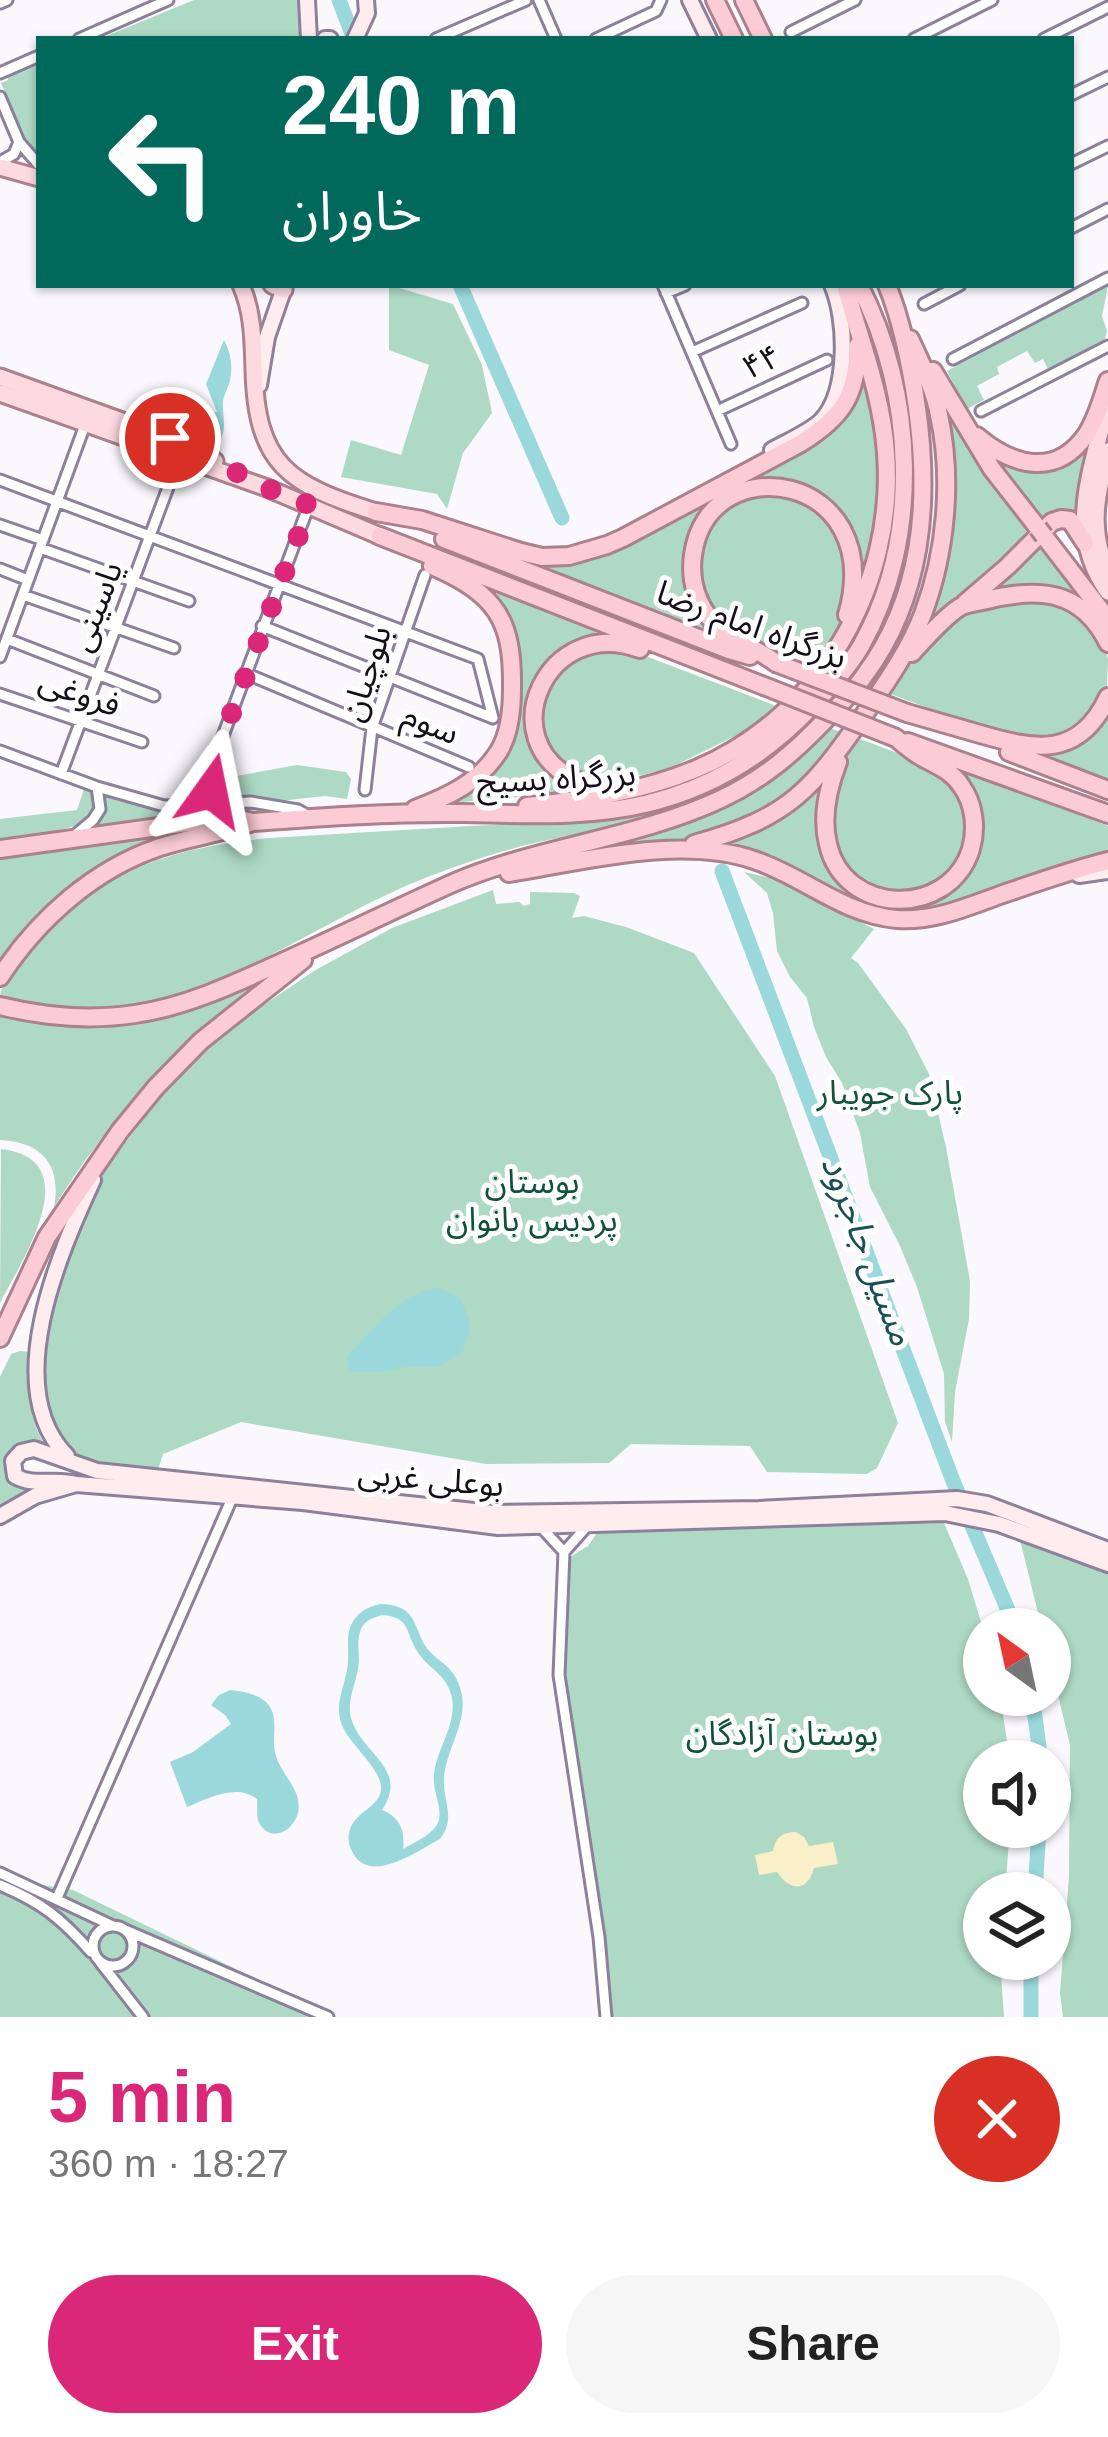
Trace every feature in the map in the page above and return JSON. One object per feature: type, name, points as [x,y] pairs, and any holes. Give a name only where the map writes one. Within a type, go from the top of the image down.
[{"type":"highway","points":[[715,0],[733,36]]},
{"type":"highway","points":[[744,0],[762,36]]},
{"type":"highway","points":[[461,813],[564,802],[693,771],[770,724],[829,662],[871,581],[886,505],[881,419],[845,288]]},
{"type":"highway","name":"بزرگراه بسیج","points":[[254,822],[595,813],[689,791],[743,764],[782,737],[861,646],[894,565],[904,508],[904,462],[895,394],[877,326],[860,288]]},
{"type":"highway","name":"بزرگراه بسیج","points":[[322,944],[458,881],[688,813],[730,794],[796,751],[863,679],[908,588],[924,501],[914,391],[898,311],[887,288]]},
{"type":"highway","points":[[887,681],[925,610],[936,568],[946,482],[940,417],[898,311]]},
{"type":"highway","points":[[376,512],[422,520],[521,552],[557,557],[608,545],[818,432],[840,413],[855,379],[858,332]]},
{"type":"highway","points":[[914,347],[992,469],[1108,619]]},
{"type":"highway","points":[[969,429],[1007,458],[1033,464],[1057,458],[1085,436],[1108,381]]},
{"type":"highway","points":[[776,663],[716,626],[700,604],[692,579],[695,542],[714,512],[744,491],[770,486],[793,489],[814,499],[846,537],[852,592],[829,662]]},
{"type":"highway","name":"بزرگراه امام رضا","points":[[376,512],[729,650],[776,663],[1108,790]]},
{"type":"highway","points":[[676,850],[739,832],[778,813],[809,788],[923,640],[1052,522],[1070,520],[1090,541]]},
{"type":"highway","points":[[380,536],[480,595],[506,626],[512,648],[511,710],[499,750],[456,792],[400,815]]},
{"type":"highway","name":"بزرگراه امام رضا","points":[[380,536],[896,738],[1108,814]]},
{"type":"highway","points":[[960,607],[1008,595],[1057,596],[1089,614],[1108,643]]},
{"type":"highway","points":[[626,789],[577,780],[554,764],[541,745],[534,718],[536,699],[556,663],[578,648],[599,642],[624,643],[733,683],[764,686]]},
{"type":"highway","points":[[907,712],[1022,747],[1048,747],[1085,728],[1108,697]]},
{"type":"highway","points":[[846,740],[827,802],[830,853],[855,885],[879,898],[904,902],[932,895],[960,871],[972,843],[974,820],[957,780],[896,738]]},
{"type":"highway","points":[[0,849],[230,818],[254,822]]},
{"type":"highway","points":[[0,977],[53,914],[115,867],[166,845],[254,822]]},
{"type":"highway","points":[[458,881],[607,857],[722,851],[756,860],[864,912],[898,919],[939,916],[1108,861]]},
{"type":"highway","points":[[0,1006],[56,1016],[140,1013],[237,982],[322,944]]},
{"type":"highway","points":[[0,1338],[47,1238],[108,1147],[156,1087],[201,1041],[322,944]]},
{"type":"main road","points":[[308,0],[309,36]]},
{"type":"main road","points":[[358,35],[367,13],[366,0]]},
{"type":"main road","points":[[689,0],[708,36]]},
{"type":"main road","points":[[0,165],[36,177]]},
{"type":"main road","points":[[242,288],[250,314],[256,408],[268,448],[301,482],[376,512]]},
{"type":"main road","points":[[256,408],[266,337],[279,288]]},
{"type":"main road","points":[[750,471],[766,452],[816,425],[833,401],[843,344],[833,288]]},
{"type":"main road","points":[[0,377],[170,438],[267,488]]},
{"type":"main road","points":[[0,393],[267,488],[380,536]]},
{"type":"main road","points":[[1108,400],[1086,495],[1092,564],[1108,592]]},
{"type":"main road","points":[[1108,451],[1090,541],[1108,571]]},
{"type":"main road","points":[[1045,879],[1108,871]]},
{"type":"main road","points":[[75,1463],[53,1443],[43,1425],[34,1352],[62,1252],[104,1156]]},
{"type":"main road","name":"بوعلی غربی","points":[[1108,1550],[987,1504],[962,1505],[588,1525],[498,1527],[303,1502],[23,1481],[12,1467],[21,1453],[34,1449],[97,1471],[493,1513],[962,1505],[976,1517],[1108,1564]]},
{"type":"main road","name":"بوعلی غربی","points":[[0,1516],[35,1496],[76,1484]]},
{"type":"street","points":[[86,36],[168,0]]},
{"type":"street","points":[[443,36],[526,0]]},
{"type":"street","points":[[539,0],[555,36]]},
{"type":"street","points":[[791,32],[855,0]]},
{"type":"street","points":[[920,36],[992,0]]},
{"type":"street","points":[[602,36],[658,6]]},
{"type":"street","points":[[1050,36],[1108,7]]},
{"type":"street","points":[[0,73],[36,57]]},
{"type":"street","points":[[1074,94],[1108,77]]},
{"type":"street","points":[[0,97],[19,142],[36,162]]},
{"type":"street","points":[[0,165],[14,154],[19,142]]},
{"type":"street","points":[[1074,163],[1108,146]]},
{"type":"street","points":[[1074,226],[1108,209]]},
{"type":"street","points":[[953,359],[1108,278]]},
{"type":"street","points":[[924,304],[954,288]]},
{"type":"street","points":[[664,289],[731,444]]},
{"type":"street","points":[[692,352],[802,303]]},
{"type":"street","points":[[981,411],[1108,346]]},
{"type":"street","name":"۴۴","points":[[717,411],[827,360]]},
{"type":"street","points":[[85,425],[2,649],[154,696]]},
{"type":"street","name":"یاسینی","points":[[61,774],[179,458]]},
{"type":"street","points":[[0,480],[478,659],[493,718],[262,626]]},
{"type":"street","points":[[224,802],[211,791],[208,776],[310,505]]},
{"type":"street","points":[[0,525],[189,601]]},
{"type":"street","points":[[0,569],[28,580]]},
{"type":"street","name":"بلوچیان","points":[[365,790],[372,728],[425,575]]},
{"type":"street","points":[[22,595],[173,648]]},
{"type":"street","points":[[0,610],[15,616]]},
{"type":"street","name":"سوم","points":[[245,674],[469,767]]},
{"type":"street","name":"فروغی","points":[[0,694],[142,742]]},
{"type":"street","points":[[0,751],[164,806],[251,802],[298,810],[312,818]]},
{"type":"street","points":[[68,839],[98,813],[97,787]]},
{"type":"street","points":[[57,1898],[232,1496]]},
{"type":"street","points":[[588,1525],[564,1552],[559,1675],[606,2017]]},
{"type":"street","points":[[541,1526],[564,1552]]},
{"type":"street","points":[[0,1873],[328,2017]]},
{"type":"street","points":[[0,1885],[31,1898],[70,1927],[143,2017]]},
{"type":"street","points":[[119,1928],[133,1946],[129,1958],[112,1966],[98,1960],[93,1946],[97,1934],[119,1928]]},
{"type":"green space","points":[[194,0],[299,0],[301,36],[106,36]]},
{"type":"green space","points":[[36,65],[36,158],[1,83]]},
{"type":"green space","points":[[1108,286],[1102,316],[1105,339],[1048,369],[1043,359],[1035,363],[1027,351],[997,367],[999,374],[977,386],[984,400],[967,409],[947,371]]},
{"type":"green space","points":[[389,288],[399,288],[453,304],[482,365],[492,413],[463,453],[447,509],[437,494],[341,477],[351,440],[401,455],[429,365],[389,350]]},
{"type":"green space","points":[[861,349],[878,421],[881,521],[852,614],[855,561],[806,490],[719,501],[688,574],[737,646],[449,534],[556,561],[815,439]]},
{"type":"green space","points":[[933,380],[1036,532],[927,626],[948,520]]},
{"type":"green space","points":[[1099,423],[1079,527],[1072,514],[1062,511],[1041,527],[1005,480],[993,454],[1034,468]]},
{"type":"green space","points":[[780,491],[824,512],[845,550],[842,618],[816,666],[729,630],[714,616],[699,583],[701,547],[719,514],[739,499]]},
{"type":"green space","points":[[1041,538],[1108,626],[1071,598],[984,597]]},
{"type":"green space","points":[[444,565],[671,657],[619,639],[543,673],[539,751],[600,790],[438,804],[494,766],[515,641]]},
{"type":"green space","points":[[1014,598],[1071,606],[1101,637],[1108,659],[1107,687],[1087,723],[1058,740],[1017,741],[885,692],[955,622]]},
{"type":"green space","points":[[581,651],[635,652],[779,707],[747,730],[668,769],[619,780],[590,780],[575,774],[545,745],[538,715],[553,672]]},
{"type":"green space","points":[[1108,707],[1108,784],[1032,751],[1042,751]]},
{"type":"green space","points":[[813,721],[818,723],[767,762],[712,796],[650,818],[515,848],[444,871],[183,993],[127,1006],[91,1008],[0,997],[16,966],[82,900],[109,882],[167,857],[269,838],[624,817],[724,780]]},
{"type":"green space","points":[[831,728],[844,734],[820,765],[782,801],[749,821],[669,842],[559,853],[779,773]]},
{"type":"green space","points":[[855,737],[934,767],[961,793],[970,830],[958,867],[921,894],[865,889],[836,857],[830,812],[843,761]]},
{"type":"green space","points":[[921,752],[1108,826],[1108,853],[1060,864],[926,912],[886,913],[709,845],[748,834],[834,763],[826,853],[882,904],[960,876],[975,807]]},
{"type":"green space","points":[[297,765],[346,772],[351,779],[347,799],[325,796],[279,801],[218,795],[215,780]]},
{"type":"green space","points":[[85,786],[95,793],[95,811],[88,819],[51,832],[0,839],[0,819],[77,810]]},
{"type":"green space","points":[[104,792],[172,810],[263,808],[89,829],[101,812]]},
{"type":"green space","points":[[194,832],[156,840],[111,861],[0,965],[0,859]]},
{"type":"green space","name":"پارک جویبار","points":[[744,872],[776,879],[874,929],[851,958],[906,1029],[929,1074],[970,1281],[952,1442],[945,1422],[944,1374],[917,1287],[870,1187],[860,1133],[814,1027],[807,998],[777,951],[767,893]]},
{"type":"green space","name":"بوستان پردیس بانوان","points":[[493,890],[496,904],[519,902],[524,906],[530,904],[530,892],[574,893],[580,896],[572,918],[584,916],[626,927],[694,953],[775,1076],[898,1423],[877,1468],[867,1474],[767,1472],[750,1446],[631,1444],[609,1463],[486,1464],[241,1422],[163,1454],[158,1470],[87,1462],[71,1452],[48,1420],[38,1352],[75,1228],[104,1170],[164,1093],[206,1050],[255,1011],[314,971],[392,928]]},
{"type":"green space","points":[[268,976],[206,1026],[150,1081],[54,1207],[55,1179],[46,1158],[27,1145],[0,1140],[0,1014],[75,1026],[107,1025],[167,1013]]},
{"type":"green space","points":[[1,1149],[27,1157],[41,1171],[45,1191],[33,1238],[0,1303]]},
{"type":"green space","points":[[30,1352],[32,1414],[47,1447],[37,1445],[8,1470],[62,1484],[0,1512],[0,1377],[11,1354]]},
{"type":"green space","name":"بوستان آزادگان","points":[[944,1523],[977,1608],[963,1608],[963,1716],[1003,1716],[1007,1740],[963,1740],[963,1848],[1008,1848],[1007,1872],[963,1872],[963,1980],[1001,1980],[1004,2017],[610,2017],[564,1659],[570,1557],[588,1546],[599,1530]]},
{"type":"green space","points":[[1020,1540],[1108,1574],[1108,2017],[1063,2017],[1061,1980],[1071,1980],[1071,1740],[1063,1716],[1071,1716],[1071,1608],[1037,1608]]},
{"type":"green space","points":[[0,1878],[73,1890],[335,2017],[0,2017]]},
{"type":"sand","points":[[796,1832],[809,1846],[833,1842],[838,1864],[814,1868],[807,1882],[798,1886],[787,1883],[777,1872],[759,1875],[755,1855],[773,1851],[780,1837]]},
{"type":"water","points":[[224,340],[231,370],[219,442],[197,424],[202,413],[217,412],[206,384]]},
{"type":"water","points":[[440,1288],[461,1299],[470,1323],[462,1352],[439,1366],[349,1372],[350,1353],[390,1312],[412,1296]]},
{"type":"water","points":[[380,1604],[400,1607],[410,1615],[427,1649],[456,1678],[463,1704],[444,1777],[445,1831],[440,1839],[393,1863],[368,1866],[358,1860],[349,1836],[356,1818],[378,1799],[380,1780],[346,1732],[339,1709],[349,1629],[360,1613]],"holes":[[[382,1615],[403,1622],[421,1657],[445,1681],[453,1704],[434,1774],[439,1820],[429,1833],[403,1849],[400,1826],[382,1810],[389,1795],[387,1772],[356,1731],[350,1711],[361,1628]]]},
{"type":"water","points":[[230,1690],[258,1697],[273,1714],[274,1749],[299,1807],[294,1822],[281,1833],[265,1831],[257,1816],[257,1799],[249,1794],[222,1794],[187,1807],[170,1762],[193,1752],[231,1724],[211,1705]]},
{"type":"waterway","name":"مسیل جاجرود","points":[[339,0],[353,36]]},
{"type":"waterway","name":"مسیل جاجرود","points":[[461,288],[562,518]]},
{"type":"waterway","name":"مسیل جاجرود","points":[[722,871],[953,1481],[1007,1608]]},
{"type":"waterway","name":"مسیل جاجرود","points":[[1035,1716],[1038,1740]]},
{"type":"waterway","name":"مسیل جاجرود","points":[[1036,1872],[1038,1848]]},
{"type":"waterway","name":"مسیل جاجرود","points":[[1031,1980],[1031,2017]]},
{"type":"route","points":[[170,438],[310,505],[208,776],[211,791]]}]
